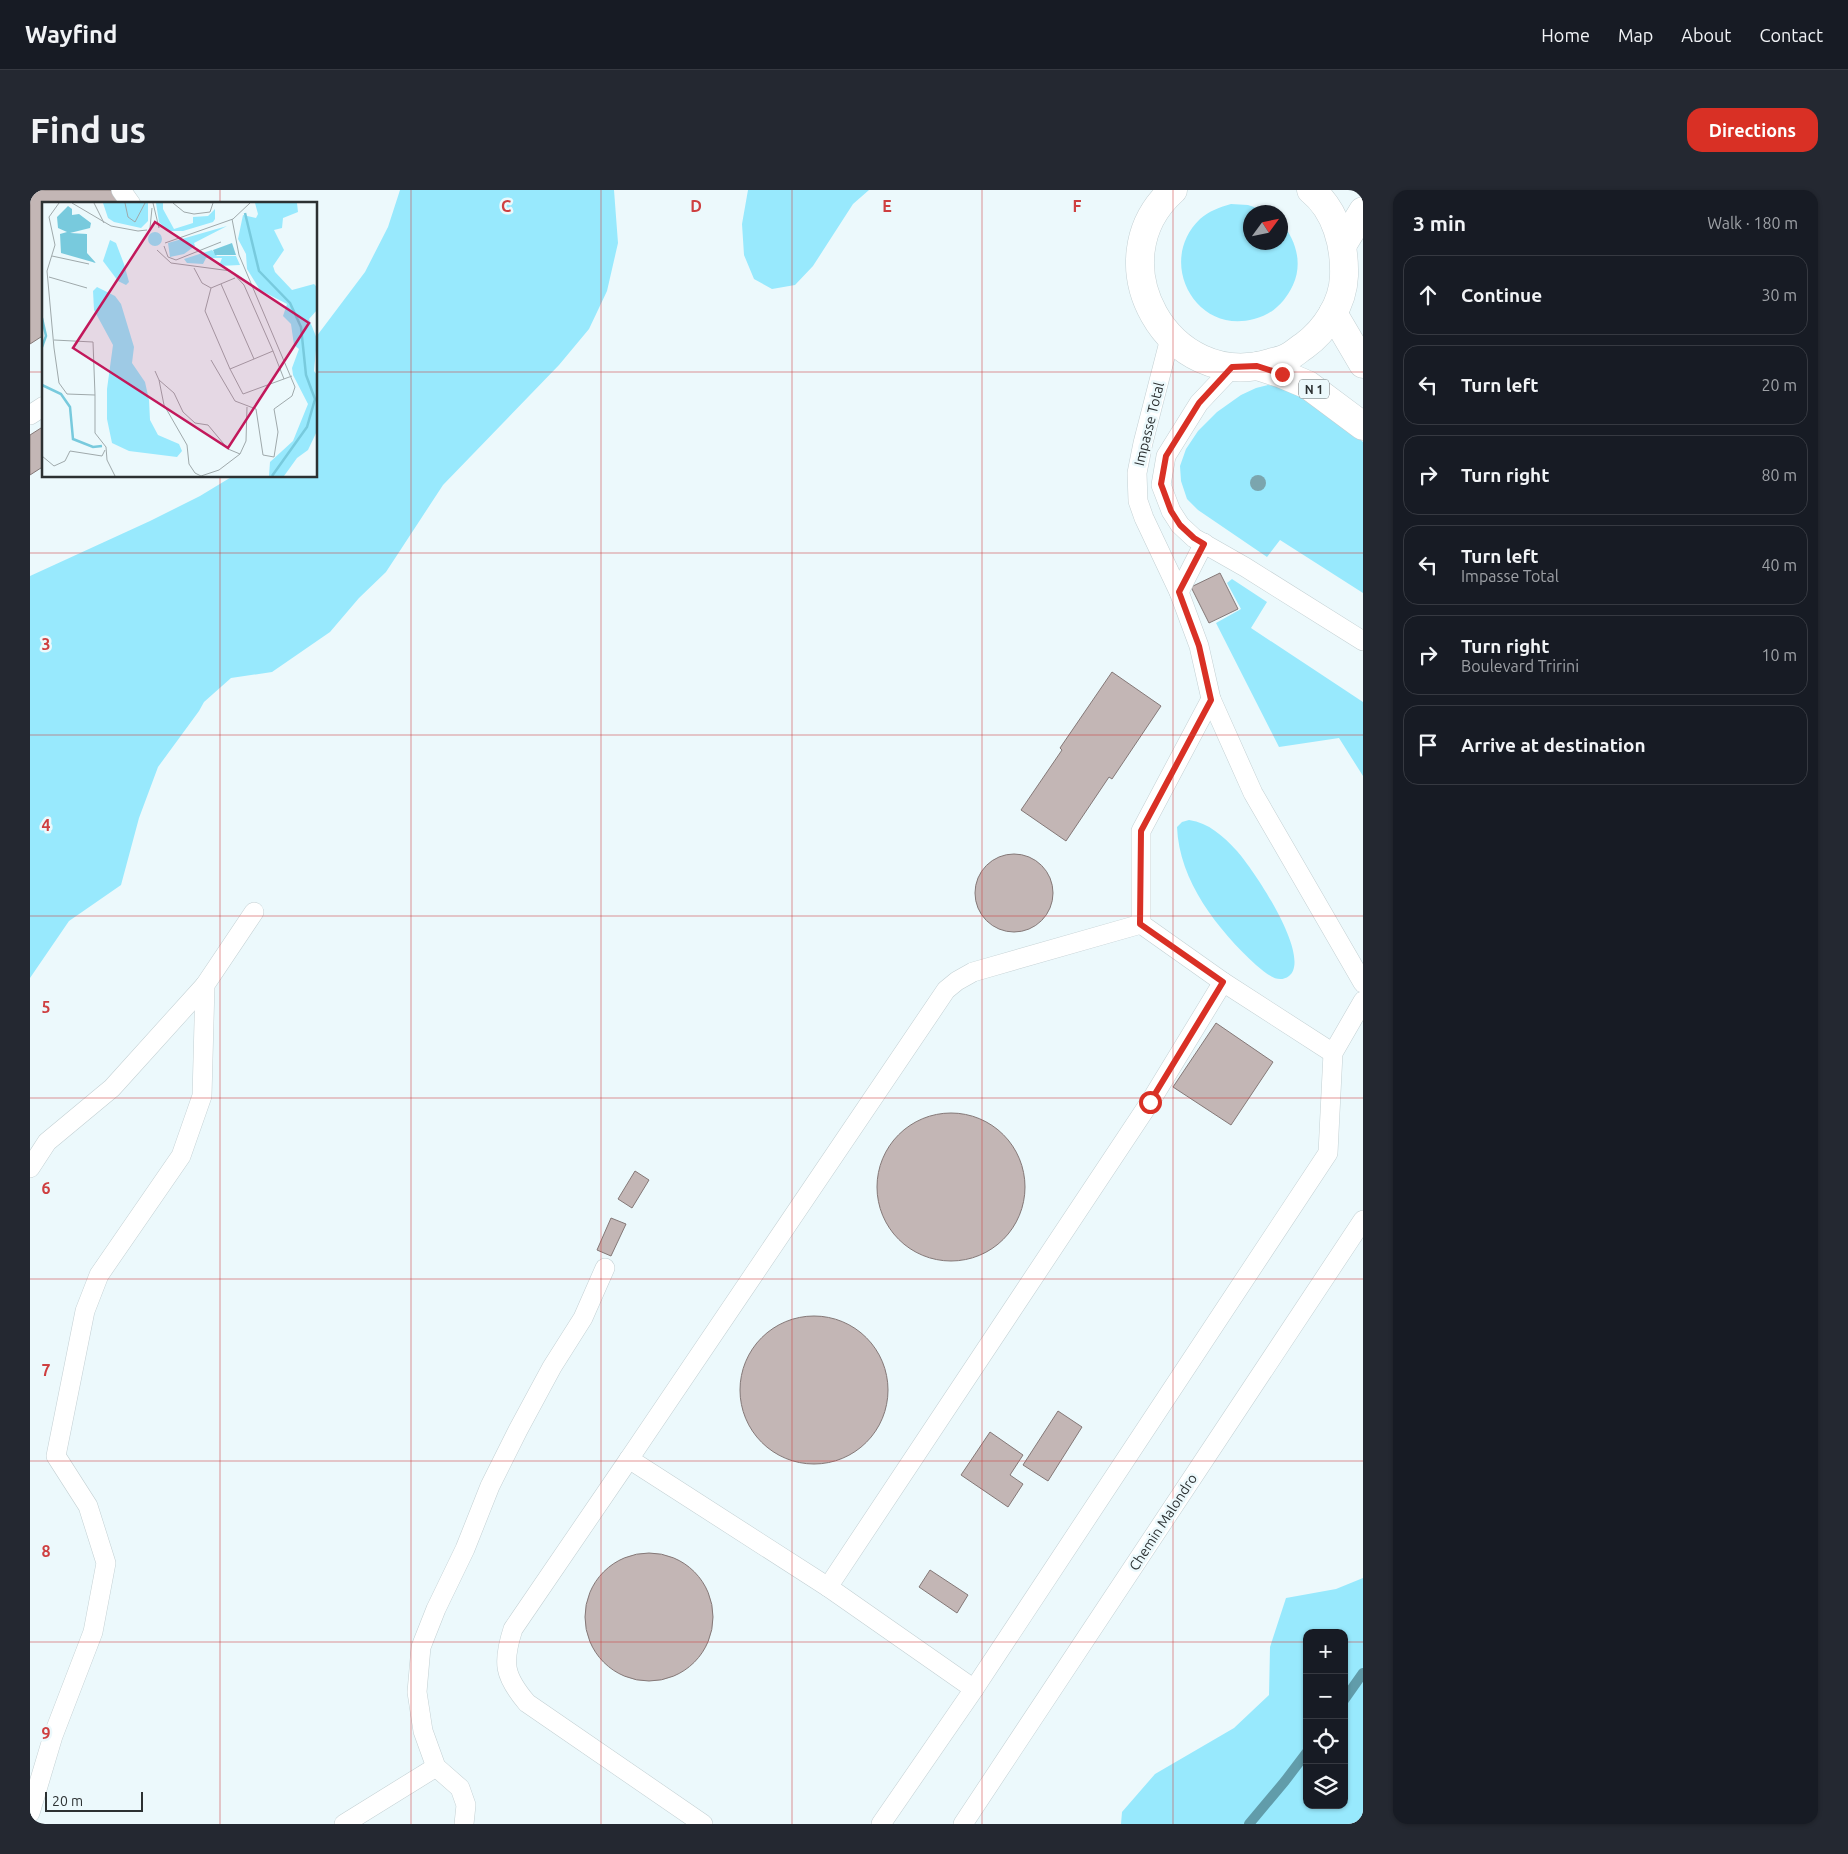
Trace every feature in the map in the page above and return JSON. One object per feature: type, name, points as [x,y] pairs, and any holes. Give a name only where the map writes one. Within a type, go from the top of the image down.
[{"type":"main road","points":[[1245,367],[1288,357],[1314,339],[1333,313],[1340,297],[1344,279],[1343,244],[1333,218],[1317,195],[1311,190]]},
{"type":"main road","name":"N 1","points":[[1167,193],[1150,218],[1143,238],[1140,259],[1141,281],[1147,302],[1157,321],[1170,338],[1199,358],[1282,374],[1308,385],[1363,426]]},
{"type":"main road","points":[[1343,244],[1363,211]]},
{"type":"main road","points":[[1333,313],[1363,364]]},
{"type":"lane","points":[[121,190],[130,202]]},
{"type":"lane","name":"Impasse Total","points":[[1170,338],[1137,473],[1138,502],[1179,592],[1199,646],[1211,700],[1253,794],[1363,983]]},
{"type":"lane","name":"Impasse Total","points":[[1245,367],[1199,403],[1166,456],[1161,484],[1171,511],[1180,525],[1199,541],[1245,566],[1363,641]]},
{"type":"lane","points":[[30,414],[42,407]]},
{"type":"lane","points":[[1179,592],[1199,541]]},
{"type":"lane","points":[[1140,924],[1141,831],[1211,700]]},
{"type":"lane","points":[[30,1168],[47,1142],[112,1088],[205,985],[254,912]]},
{"type":"lane","points":[[1140,924],[1223,982],[1333,1053]]},
{"type":"lane","points":[[703,1824],[527,1703],[516,1690],[508,1676],[506,1661],[508,1644],[513,1629],[946,990],[957,980],[973,972],[1140,924]]},
{"type":"lane","points":[[828,1587],[1150,1102],[1223,982]]},
{"type":"lane","points":[[30,1813],[53,1736],[93,1632],[106,1563],[88,1506],[56,1456],[85,1311],[99,1275],[181,1156],[202,1096],[205,985]]},
{"type":"lane","points":[[881,1824],[974,1689],[1328,1153],[1333,1053],[1363,1001]]},
{"type":"lane","name":"Chemin Malondro","points":[[963,1824],[1363,1220]]},
{"type":"lane","points":[[464,1824],[466,1805],[460,1788],[436,1767],[423,1731],[417,1692],[421,1647],[436,1608],[465,1549],[490,1486],[552,1367],[583,1318],[605,1268]]},
{"type":"lane","points":[[630,1459],[828,1587],[974,1689]]},
{"type":"lane","points":[[344,1824],[436,1767]]},
{"type":"shaded area","points":[[400,190],[614,190],[618,243],[607,291],[589,329],[559,365],[443,485],[386,572],[359,598],[330,632],[272,672],[231,678],[204,702],[158,767],[139,818],[121,885],[69,921],[30,978],[30,576],[150,521],[200,496],[230,478],[318,478],[318,334],[365,272],[388,227]]},
{"type":"shaded area","points":[[748,190],[869,190],[853,204],[813,266],[795,285],[772,289],[754,279],[744,255],[742,224]]},
{"type":"shaded area","points":[[1231,204],[1248,205],[1243,205],[1243,250],[1288,250],[1288,232],[1291,236],[1298,260],[1296,277],[1290,291],[1282,302],[1272,311],[1261,317],[1233,321],[1214,316],[1199,305],[1188,291],[1182,273],[1182,255],[1187,236],[1203,216]]},
{"type":"shaded area","points":[[1268,385],[1287,387],[1338,418],[1363,442],[1363,593],[1280,540],[1267,557],[1198,510],[1187,499],[1181,481],[1180,466],[1186,449],[1198,431],[1217,412],[1241,395]]},
{"type":"shaded area","points":[[1232,579],[1267,602],[1251,628],[1363,702],[1363,776],[1339,738],[1279,747],[1216,623],[1241,609],[1227,583]]},
{"type":"shaded area","points":[[1189,820],[1209,827],[1226,840],[1244,860],[1266,892],[1278,912],[1293,951],[1294,966],[1289,976],[1280,979],[1276,978],[1267,974],[1256,965],[1228,936],[1203,903],[1193,885],[1179,847],[1177,827],[1182,822]]},
{"type":"shaded area","points":[[1363,1578],[1363,1820],[1359,1824],[1121,1824],[1122,1812],[1155,1774],[1234,1728],[1269,1695],[1270,1647],[1286,1598],[1336,1589]]},
{"type":"building","points":[[30,190],[114,190],[123,202],[42,202],[42,336],[30,344]]},
{"type":"building","points":[[42,429],[42,467],[30,475],[30,435]]},
{"type":"building","points":[[1220,573],[1238,609],[1209,623],[1191,587]]},
{"type":"building","points":[[1112,672],[1161,706],[1112,779],[1109,777],[1066,841],[1021,810],[1062,750],[1060,748]]},
{"type":"building","points":[[1014,854],[1029,857],[1042,865],[1050,878],[1053,893],[1050,908],[1042,921],[1029,929],[1014,932],[999,929],[986,921],[978,908],[975,893],[978,878],[986,865],[999,857]]},
{"type":"building","points":[[1216,1023],[1273,1062],[1231,1125],[1173,1087]]},
{"type":"building","points":[[951,1113],[965,1114],[979,1119],[992,1125],[1003,1135],[1013,1146],[1019,1159],[1024,1173],[1024,1201],[1019,1215],[1013,1228],[1003,1239],[992,1249],[979,1255],[965,1260],[951,1261],[937,1260],[923,1255],[910,1249],[899,1239],[889,1228],[883,1215],[878,1201],[877,1187],[878,1173],[883,1159],[889,1146],[899,1135],[910,1125],[923,1119],[937,1114]]},
{"type":"building","points":[[635,1171],[649,1180],[632,1208],[618,1199]]},
{"type":"building","points":[[611,1218],[626,1224],[611,1256],[597,1250]]},
{"type":"building","points":[[814,1316],[828,1317],[842,1322],[855,1328],[866,1338],[876,1349],[882,1362],[887,1376],[887,1404],[882,1418],[876,1431],[866,1442],[855,1452],[842,1458],[828,1463],[814,1464],[800,1463],[786,1458],[773,1452],[762,1442],[752,1431],[746,1418],[741,1404],[740,1390],[741,1376],[746,1362],[752,1349],[762,1338],[773,1328],[786,1322],[800,1317]]},
{"type":"building","points":[[1058,1411],[1082,1427],[1048,1481],[1023,1465]]},
{"type":"building","points":[[990,1432],[1023,1455],[1010,1475],[1023,1484],[1008,1507],[961,1475]]},
{"type":"building","points":[[649,1553],[673,1558],[694,1572],[708,1593],[713,1617],[708,1641],[694,1662],[673,1676],[649,1681],[625,1676],[604,1662],[590,1641],[585,1617],[590,1593],[604,1572],[625,1558]]},
{"type":"building","points":[[930,1570],[968,1595],[957,1613],[919,1587]]},
{"type":"waterway","points":[[1348,1694],[1363,1673]]},
{"type":"waterway","points":[[1249,1824],[1303,1757]]},
{"type":"route","points":[[1150,1102],[1223,982],[1140,924],[1141,831],[1211,700],[1199,646],[1179,592],[1204,544],[1194,538],[1180,525],[1171,511],[1161,484],[1166,456],[1199,403],[1232,367],[1257,366],[1282,374]]}]
